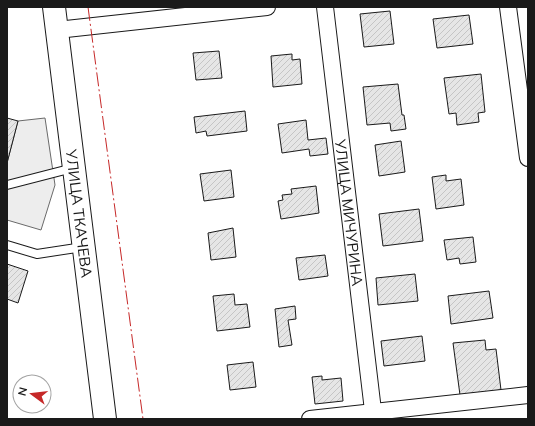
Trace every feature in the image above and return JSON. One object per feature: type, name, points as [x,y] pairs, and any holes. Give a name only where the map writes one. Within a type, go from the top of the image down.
[{"type":"street","name":"УЛИЦА ТКАЧЕВА","points":[[54,7],[105,419]]},
{"type":"street","points":[[57,30],[267,7]]},
{"type":"street","name":"УЛИЦА МИЧУРИНА","points":[[325,7],[374,415]]},
{"type":"street","points":[[508,7],[528,158]]},
{"type":"street","points":[[310,419],[374,415],[528,395]]},
{"type":"lane","points":[[7,185],[74,168]]},
{"type":"lane","points":[[7,245],[37,254],[84,247]]},
{"type":"shaded area","points":[[45,118],[55,185],[41,230],[7,220],[7,163],[18,121]]},
{"type":"building","points":[[390,11],[394,44],[364,47],[360,14]]},
{"type":"building","points":[[469,15],[473,44],[437,48],[433,19]]},
{"type":"building","points":[[219,51],[222,78],[196,80],[193,53]]},
{"type":"building","points":[[292,54],[292,60],[300,59],[302,84],[273,87],[271,56]]},
{"type":"building","points":[[481,74],[485,112],[478,113],[479,122],[457,125],[456,113],[449,114],[444,78]]},
{"type":"building","points":[[398,84],[402,115],[404,115],[406,129],[391,131],[390,123],[367,125],[363,87]]},
{"type":"building","points":[[245,111],[247,131],[207,136],[206,131],[196,133],[194,117]]},
{"type":"building","points":[[7,118],[18,121],[7,163]]},
{"type":"building","points":[[306,120],[308,140],[326,138],[328,154],[310,156],[309,149],[282,153],[278,124]]},
{"type":"building","points":[[401,141],[405,172],[379,176],[375,145]]},
{"type":"building","points":[[231,170],[234,197],[204,201],[200,174]]},
{"type":"building","points":[[446,175],[446,181],[461,179],[464,205],[436,209],[432,177]]},
{"type":"building","points":[[316,186],[319,213],[281,219],[278,201],[283,200],[282,195],[292,194],[291,189]]},
{"type":"building","points":[[419,209],[423,241],[383,246],[379,214]]},
{"type":"building","points":[[233,228],[236,257],[211,260],[208,233]]},
{"type":"building","points":[[473,237],[476,262],[460,264],[459,258],[447,260],[444,240]]},
{"type":"building","points":[[325,255],[328,276],[299,280],[296,258]]},
{"type":"building","points":[[7,264],[28,271],[18,303],[7,299]]},
{"type":"building","points":[[415,274],[418,301],[378,305],[376,278]]},
{"type":"building","points":[[489,291],[493,318],[451,324],[448,296]]},
{"type":"building","points":[[234,294],[235,305],[247,304],[250,327],[217,331],[213,296]]},
{"type":"building","points":[[295,306],[296,319],[288,320],[292,345],[279,347],[275,309]]},
{"type":"building","points":[[422,336],[425,361],[384,366],[381,341]]},
{"type":"building","points":[[485,340],[486,350],[496,349],[501,390],[460,395],[453,343]]},
{"type":"building","points":[[253,362],[256,387],[230,390],[227,365]]},
{"type":"building","points":[[322,376],[322,380],[341,378],[343,401],[315,404],[312,377]]},
{"type":"power","points":[[88,7],[143,419]]}]
